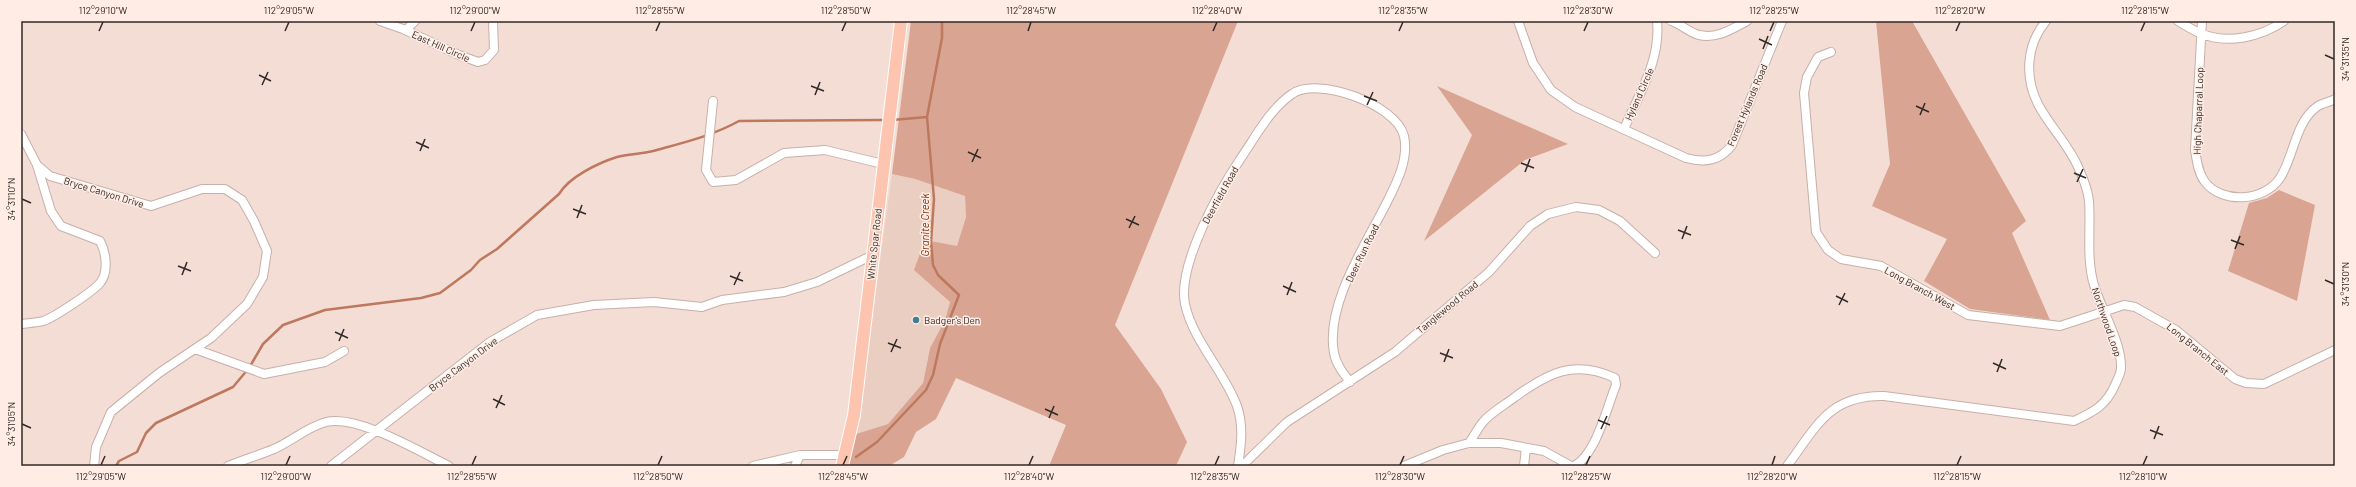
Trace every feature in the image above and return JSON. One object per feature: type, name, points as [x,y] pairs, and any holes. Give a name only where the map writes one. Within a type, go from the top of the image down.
[{"type":"main road","name":"White Spar Road","points":[[844,461],[854,415],[901,21]]},
{"type":"street","name":"East Hill Circle","points":[[380,21],[406,30],[459,55],[478,62],[485,60],[494,50],[493,21]]},
{"type":"street","points":[[406,30],[416,21]]},
{"type":"street","name":"Hyland Circle","points":[[1518,21],[1533,63],[1552,90],[1575,107],[1624,129],[1657,53],[1659,38],[1657,21]]},
{"type":"street","points":[[1671,21],[1699,35],[1709,35],[1721,34],[1747,21]]},
{"type":"street","name":"Forest Hylands Road","points":[[1624,129],[1686,158],[1700,162],[1719,157],[1732,145],[1782,21]]},
{"type":"street","name":"Northwood Loop","points":[[1787,466],[1824,415],[1842,403],[1864,396],[1884,396],[2074,421],[2096,411],[2110,396],[2121,369],[2120,355],[2093,284],[2090,248],[2089,199],[2080,169],[2066,144],[2039,105],[2029,79],[2030,53],[2036,33],[2046,21]]},
{"type":"street","points":[[2178,21],[2201,34],[2226,38],[2254,37],[2284,21]]},
{"type":"street","name":"High Chaparral Loop","points":[[2202,21],[2195,150],[2198,167],[2205,182],[2223,195],[2234,198],[2253,196],[2269,190],[2280,179],[2304,122],[2317,106],[2335,100]]},
{"type":"street","name":"Long Branch West","points":[[1831,52],[1818,57],[1807,77],[1804,93],[1816,232],[1828,250],[1841,259],[1880,266],[1968,315],[2060,326],[2104,312]]},
{"type":"street","name":"Deerfield Road","points":[[1240,466],[1242,436],[1237,406],[1197,332],[1185,303],[1186,275],[1203,224],[1242,157],[1277,107],[1293,92],[1315,87],[1366,100],[1375,105],[1398,125]]},
{"type":"street","points":[[713,101],[706,170],[713,182],[736,180],[784,153],[825,150],[883,164]]},
{"type":"street","name":"Deer Run Road","points":[[1350,382],[1339,367],[1334,353],[1334,323],[1350,276],[1400,177],[1404,154],[1404,135],[1398,125]]},
{"type":"street","name":"Bryce Canyon Drive","points":[[21,134],[37,165],[50,176],[151,206],[202,189],[225,189],[242,200],[254,221],[267,251],[263,277],[247,304],[211,338],[159,373],[111,412],[96,446],[94,466]]},
{"type":"street","points":[[21,324],[44,320],[64,309],[101,282],[106,268],[104,248],[100,241],[61,226],[51,211],[37,165]]},
{"type":"street","name":"Tanglewood Road","points":[[1240,466],[1286,422],[1395,352],[1489,272],[1530,226],[1548,214],[1576,207],[1599,210],[1620,221],[1655,253]]},
{"type":"street","name":"Bryce Canyon Drive","points":[[331,466],[490,342],[537,315],[594,306],[654,302],[702,307],[722,300],[784,292],[817,282],[873,255]]},
{"type":"street","name":"Long Branch East","points":[[2104,312],[2124,305],[2135,307],[2176,330],[2235,379],[2246,383],[2264,384],[2335,350]]},
{"type":"street","points":[[194,349],[264,374],[325,362],[344,351]]},
{"type":"street","points":[[1469,442],[1484,421],[1541,378],[1564,370],[1586,370],[1615,378],[1616,385],[1594,442],[1582,462],[1574,466]]},
{"type":"street","points":[[228,466],[275,448],[299,433],[327,422],[351,423],[376,430],[449,466]]},
{"type":"street","points":[[1404,466],[1443,450],[1469,442],[1501,443],[1544,451],[1570,466]]},
{"type":"street","points":[[1524,466],[1526,448]]},
{"type":"street","points":[[753,466],[800,455],[844,461]]},
{"type":"street","points":[[795,466],[800,455]]},
{"type":"shaded area","points":[[911,21],[1238,21],[1115,325],[1161,389],[1187,442],[1176,466],[1049,466],[1066,425],[956,378],[936,419],[916,432],[904,457],[889,466],[848,466],[856,434],[888,424],[923,383],[930,348],[945,320],[950,302],[914,270],[925,240],[957,246],[966,217],[965,196],[915,179],[892,174]]},
{"type":"shaded area","points":[[1876,21],[1912,21],[2026,221],[2012,233],[2050,320],[1970,309],[1924,281],[1947,239],[1872,206],[1890,164]]},
{"type":"shaded area","points":[[1437,86],[1568,144],[1525,160],[1424,241],[1472,135]]},
{"type":"shaded area","points":[[892,174],[915,179],[965,196],[966,217],[957,246],[950,302],[945,320],[930,348],[923,383],[888,424],[856,434]]},
{"type":"shaded area","points":[[2279,190],[2315,205],[2297,301],[2228,271],[2249,203],[2267,198]]},
{"type":"waterway","name":"Granite Creek","points":[[856,457],[877,442],[926,390],[933,375],[940,344],[959,295],[938,275],[933,265],[931,242],[934,199],[927,117],[942,38],[942,21]]},
{"type":"waterway","points":[[892,120],[927,117]]},
{"type":"waterway","points":[[116,466],[119,461],[137,452],[146,433],[156,423],[233,387],[249,368],[263,344],[283,325],[325,310],[421,298],[440,293],[471,270],[480,260],[497,249],[577,176],[601,163],[617,157],[653,151],[697,139],[739,121],[885,120]]},
{"type":"place","name":"Badger's Den","points":[[916,320]]}]
